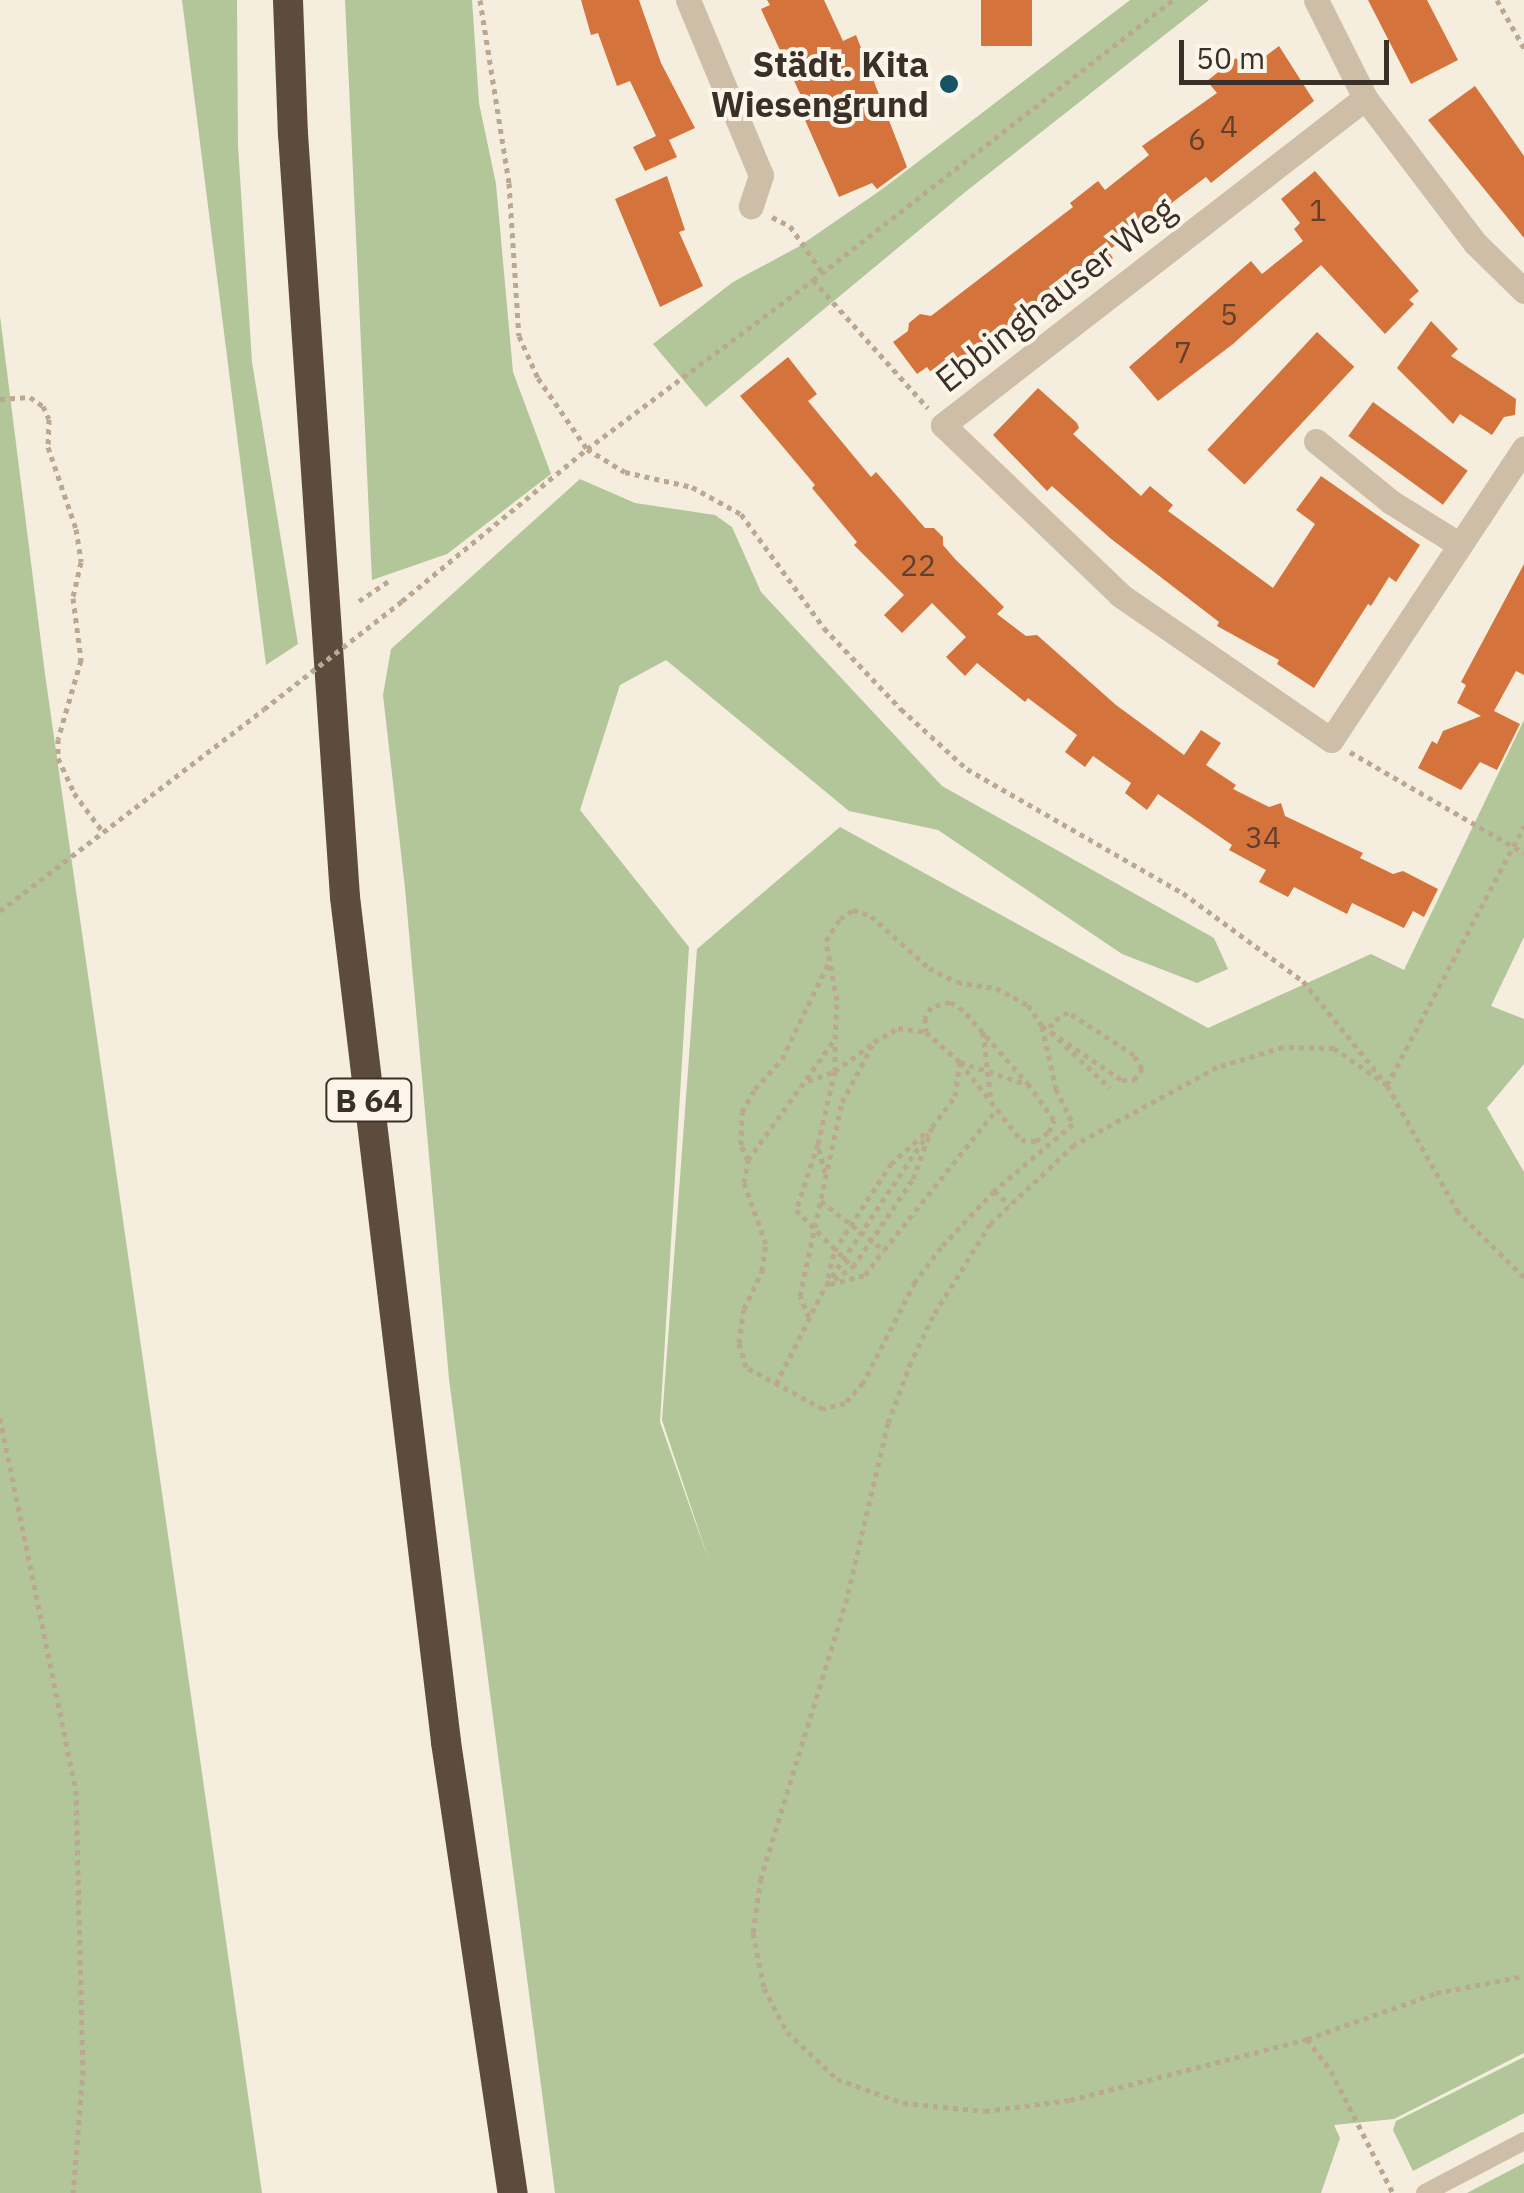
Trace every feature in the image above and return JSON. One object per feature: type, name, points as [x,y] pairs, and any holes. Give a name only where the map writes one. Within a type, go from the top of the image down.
[{"type":"highway","name":"B 64","points":[[288,0],[293,134],[345,897],[446,1742],[514,2193]]},
{"type":"street","points":[[688,0],[761,175],[751,206]]},
{"type":"street","points":[[1316,0],[1365,98],[1475,243],[1524,292]]},
{"type":"street","name":"Ebbinghauser Weg","points":[[1330,740],[1120,595],[943,425],[1365,98]]},
{"type":"street","points":[[1316,441],[1391,502],[1460,544]]},
{"type":"street","points":[[1330,740],[1524,448]]},
{"type":"lane","points":[[1425,2193],[1524,2141]]},
{"type":"path","points":[[480,0],[509,183],[519,336],[538,378],[586,449],[625,472],[692,486],[741,514],[824,628],[900,709],[967,769],[1183,893],[1303,981],[1387,1085],[1458,1212],[1524,1277]]},
{"type":"path","points":[[0,911],[402,601],[586,449],[813,280],[1174,0]]},
{"type":"path","points":[[1497,0],[1524,48]]},
{"type":"path","points":[[751,206],[790,226],[822,272]]},
{"type":"path","points":[[813,280],[943,425]]},
{"type":"path","points":[[0,399],[30,397],[43,406],[49,419],[48,446],[76,529],[81,562],[73,598],[81,660],[58,739],[58,758],[74,793],[102,832]]},
{"type":"path","points":[[359,601],[390,580]]},
{"type":"path","points":[[1330,740],[1524,853]]},
{"type":"path","points":[[1387,1085],[1524,826]]},
{"type":"path","points":[[852,1267],[814,1233],[796,1210],[818,1144],[835,1071],[837,1000],[826,941],[840,919],[853,910],[872,916],[930,968],[957,982],[996,988],[1028,1005],[1042,1026],[1051,1032],[1122,1080],[1139,1076],[1142,1069],[1134,1055],[1068,1012],[1050,1023],[1051,1032],[1110,1088]]},
{"type":"path","points":[[748,1160],[742,1145],[742,1112],[755,1088],[782,1059],[828,964]]},
{"type":"path","points":[[806,1082],[835,1071],[898,1028],[926,1032],[960,1062],[1021,1140],[1036,1141],[1049,1132],[1054,1120],[1029,1085],[983,1032],[950,1002],[931,1008],[925,1018],[926,1032]]},
{"type":"path","points":[[835,1039],[748,1160],[744,1183],[766,1244],[762,1272],[744,1308],[739,1343],[746,1367],[823,1409],[845,1403],[863,1383],[915,1282],[994,1191],[1073,1124],[1046,1054],[1042,1026]]},
{"type":"path","points":[[826,1285],[865,1274],[994,1107],[983,1032]]},
{"type":"path","points":[[809,1317],[800,1296],[842,1102],[874,1042]]},
{"type":"path","points":[[1387,1085],[1334,1048],[1283,1046],[1253,1054],[1146,1102],[1074,1145],[990,1224],[933,1316],[888,1422],[848,1598],[762,1878],[753,1934],[764,1988],[787,2032],[837,2078],[902,2103],[985,2110],[1070,2100],[1307,2038],[1436,1993],[1524,1976]]},
{"type":"path","points":[[776,1384],[826,1285],[956,1096],[960,1062]]},
{"type":"path","points":[[960,1062],[1029,1085]]},
{"type":"path","points":[[826,1285],[834,1250],[891,1164],[932,1127]]},
{"type":"path","points":[[826,1285],[852,1267],[913,1179],[932,1127]]},
{"type":"path","points":[[818,1144],[826,1176]]},
{"type":"path","points":[[994,1191],[1010,1205]]},
{"type":"path","points":[[821,1201],[884,1250]]},
{"type":"path","points":[[0,1418],[76,1790],[83,2070],[73,2193]]},
{"type":"path","points":[[1307,2038],[1330,2072],[1393,2193]]},
{"type":"green space","points":[[182,0],[237,0],[238,146],[252,362],[298,644],[266,665]]},
{"type":"green space","points":[[345,0],[472,0],[479,103],[496,184],[513,372],[551,474],[447,554],[372,580]]},
{"type":"green space","points":[[1130,0],[1209,0],[964,193],[706,407],[653,344],[733,282],[798,247],[881,190]]},
{"type":"green space","points":[[0,316],[45,674],[262,2193],[0,2193]]},
{"type":"green space","points":[[580,479],[635,503],[715,515],[732,527],[761,592],[942,786],[1214,938],[1228,969],[1197,983],[1122,954],[938,830],[849,811],[666,660],[620,685],[580,810],[689,947],[660,1422],[710,1564],[662,1420],[697,949],[840,827],[1208,1028],[1371,954],[1404,970],[1524,720],[1524,937],[1491,1006],[1524,1019],[1524,1064],[1487,1108],[1524,1172],[1524,2053],[1394,2119],[1334,2125],[1340,2138],[1321,2193],[555,2193],[449,1379],[405,888],[383,695],[391,649]]},
{"type":"green space","points":[[1524,2057],[1524,2113],[1413,2171],[1393,2130],[1396,2121]]},
{"type":"green space","points":[[1524,2163],[1524,2193],[1467,2193]]},
{"type":"building","points":[[581,0],[639,0],[661,63],[695,128],[669,140],[677,157],[645,171],[633,147],[656,136],[630,81],[617,86],[598,33],[591,35]]},
{"type":"building","points":[[767,0],[824,0],[843,41],[856,35],[907,167],[877,189],[872,183],[839,197],[801,111],[802,98],[761,9],[770,5]]},
{"type":"building","points":[[981,0],[1032,0],[1032,46],[981,46]]},
{"type":"building","points":[[1368,0],[1427,0],[1458,60],[1411,84]]},
{"type":"building","points":[[1279,46],[1314,101],[1211,183],[1206,177],[1108,251],[1113,258],[1089,276],[1085,270],[950,373],[936,379],[927,367],[917,374],[893,342],[908,331],[909,323],[920,314],[931,316],[1073,207],[1070,203],[1098,181],[1105,190],[1149,155],[1142,146],[1217,93],[1207,81],[1236,58],[1246,71]]},
{"type":"building","points":[[1475,86],[1524,156],[1524,238],[1428,120]]},
{"type":"building","points":[[1315,171],[1419,291],[1409,300],[1414,304],[1385,334],[1321,265],[1233,344],[1158,401],[1129,367],[1251,261],[1262,274],[1303,241],[1294,229],[1300,223],[1281,199]]},
{"type":"building","points":[[667,176],[685,230],[679,232],[703,286],[660,307],[615,199]]},
{"type":"building","points":[[1431,321],[1458,349],[1451,356],[1516,399],[1515,415],[1504,417],[1492,435],[1460,414],[1453,424],[1397,368]]},
{"type":"building","points":[[1317,332],[1354,367],[1244,485],[1207,450]]},
{"type":"building","points":[[788,357],[817,394],[808,401],[871,477],[876,472],[925,528],[934,528],[943,537],[943,545],[955,559],[1004,607],[997,614],[1026,636],[1037,635],[1116,705],[1184,755],[1201,730],[1221,743],[1206,765],[1236,785],[1233,789],[1269,807],[1281,803],[1285,816],[1363,853],[1360,858],[1393,874],[1403,871],[1438,889],[1424,917],[1413,911],[1404,928],[1352,903],[1347,914],[1294,887],[1288,897],[1259,882],[1266,870],[1229,850],[1232,845],[1158,794],[1147,810],[1125,793],[1131,783],[1093,756],[1085,767],[1065,752],[1077,735],[1028,698],[1025,702],[977,663],[965,676],[946,657],[966,637],[932,603],[902,633],[884,615],[904,595],[854,545],[857,542],[812,488],[815,485],[740,396]]},
{"type":"building","points":[[1038,388],[1077,423],[1079,428],[1073,434],[1141,496],[1150,486],[1173,505],[1168,511],[1273,588],[1315,524],[1296,510],[1321,476],[1420,545],[1396,582],[1389,577],[1371,606],[1368,604],[1314,688],[1277,664],[1279,660],[1217,626],[1219,622],[1110,538],[1052,486],[1047,491],[993,435]]},
{"type":"building","points":[[1373,402],[1468,471],[1443,505],[1348,436]]},
{"type":"building","points":[[1524,564],[1524,675],[1516,671],[1494,711],[1520,724],[1497,770],[1480,762],[1461,790],[1418,768],[1432,741],[1437,744],[1443,731],[1481,716],[1457,703],[1466,685],[1461,682]]},
{"type":"place","name":"Städt. Kita Wiesengrund","points":[[949,84]]}]
